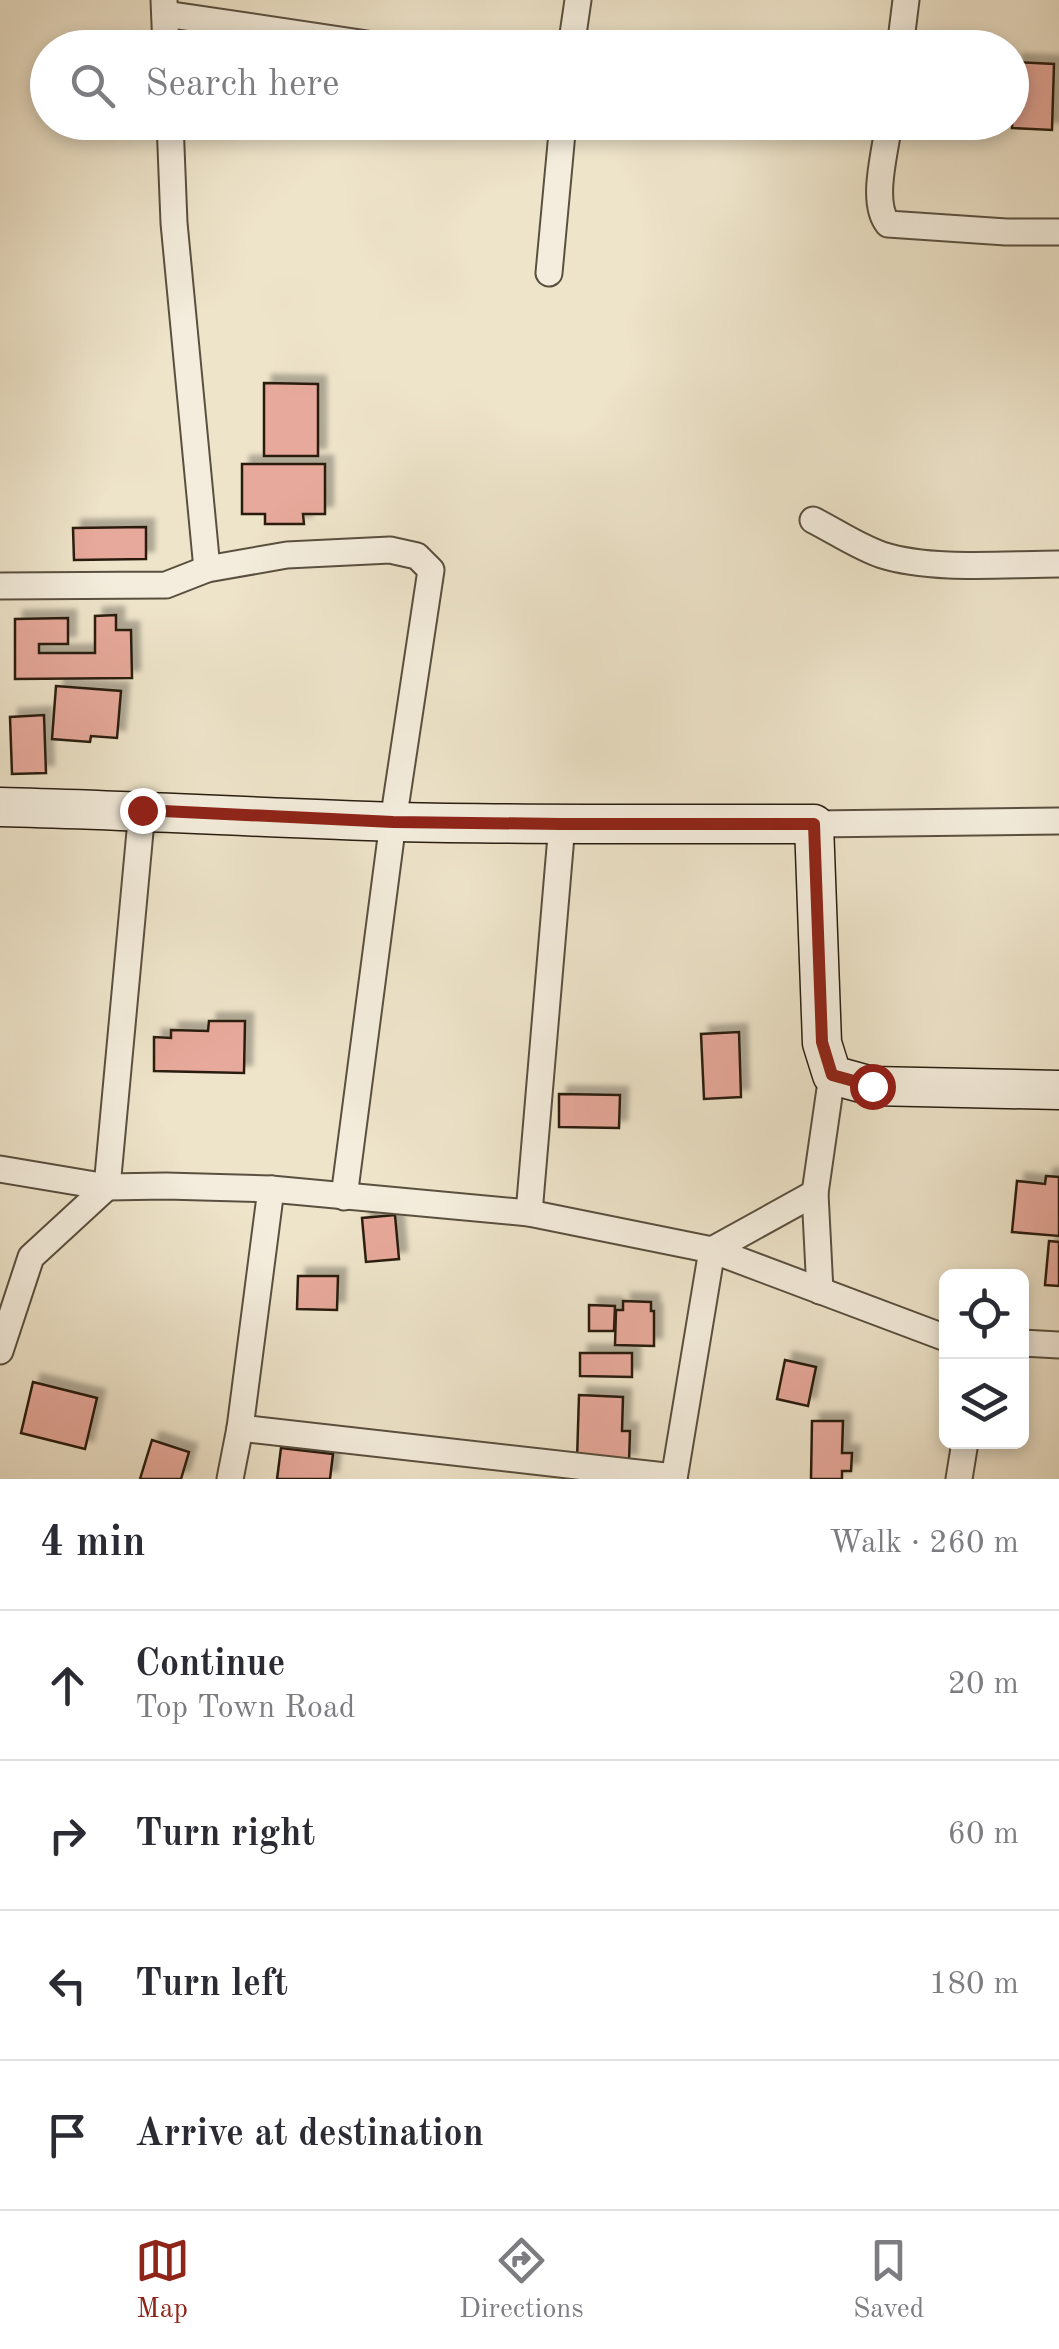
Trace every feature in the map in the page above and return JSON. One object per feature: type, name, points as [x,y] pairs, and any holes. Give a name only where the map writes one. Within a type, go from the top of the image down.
[{"type":"street","points":[[574,30],[578,0]]},
{"type":"street","points":[[902,30],[906,0]]},
{"type":"street","points":[[164,7],[293,30]]},
{"type":"street","points":[[171,140],[174,222],[207,568]]},
{"type":"street","points":[[548,274],[561,140]]},
{"type":"street","points":[[887,140],[879,200],[881,215],[888,224],[1059,232]]},
{"type":"street","points":[[813,520],[881,554],[916,561],[1059,564]]},
{"type":"street","points":[[0,586],[166,585],[207,568],[287,555],[390,550],[418,556],[431,570],[393,822],[344,1197]]},
{"type":"street","points":[[0,807],[393,822],[1059,821]]},
{"type":"street","points":[[0,1352],[31,1256],[107,1188],[142,810]]},
{"type":"street","points":[[529,1213],[562,824]]},
{"type":"street","points":[[814,824],[822,1042],[832,1075],[815,1193],[820,1290]]},
{"type":"street","points":[[832,1075],[872,1086],[1059,1090]]},
{"type":"street","points":[[0,1169],[107,1188],[270,1189],[529,1213],[712,1250],[939,1335]]},
{"type":"street","points":[[230,1479],[270,1189]]},
{"type":"street","points":[[712,1250],[815,1193]]},
{"type":"street","points":[[240,1428],[674,1478],[712,1250]]},
{"type":"street","points":[[1029,1343],[1059,1345]]},
{"type":"street","points":[[959,1479],[964,1449]]},
{"type":"building","points":[[1029,63],[1054,64],[1052,130],[1029,129]]},
{"type":"building","points":[[264,383],[318,384],[318,456],[264,456]]},
{"type":"building","points":[[242,464],[325,464],[325,514],[303,514],[304,524],[265,524],[265,514],[242,514]]},
{"type":"building","points":[[146,527],[146,559],[74,560],[73,528]]},
{"type":"building","points":[[116,615],[116,630],[131,630],[132,678],[15,679],[15,619],[68,618],[68,644],[39,644],[39,653],[95,653],[95,616]]},
{"type":"building","points":[[56,686],[121,691],[117,738],[91,736],[90,742],[52,739]]},
{"type":"building","points":[[44,715],[46,773],[12,774],[10,717]]},
{"type":"building","points":[[209,1021],[245,1021],[244,1073],[154,1071],[154,1037],[171,1038],[171,1030],[208,1031]]},
{"type":"building","points":[[739,1032],[741,1097],[704,1099],[701,1034]]},
{"type":"building","points":[[559,1094],[620,1095],[619,1128],[559,1127]]},
{"type":"building","points":[[1046,1176],[1059,1177],[1059,1236],[1012,1232],[1017,1181],[1045,1184]]},
{"type":"building","points":[[395,1215],[399,1259],[366,1262],[362,1218]]},
{"type":"building","points":[[1049,1241],[1059,1242],[1059,1286],[1045,1285]]},
{"type":"building","points":[[298,1276],[338,1276],[337,1310],[297,1309]]},
{"type":"building","points":[[623,1301],[651,1302],[654,1346],[615,1345],[616,1310],[623,1310]]},
{"type":"building","points":[[589,1305],[615,1306],[614,1331],[589,1331]]},
{"type":"building","points":[[580,1353],[632,1353],[632,1377],[580,1376]]},
{"type":"building","points":[[785,1360],[816,1367],[808,1406],[777,1399]]},
{"type":"building","points":[[33,1382],[97,1398],[85,1449],[21,1433]]},
{"type":"building","points":[[579,1395],[623,1397],[622,1431],[630,1431],[629,1462],[577,1460]]},
{"type":"building","points":[[812,1421],[843,1421],[842,1453],[852,1453],[851,1471],[842,1471],[842,1479],[811,1479]]},
{"type":"building","points":[[152,1440],[189,1452],[181,1479],[140,1479]]},
{"type":"building","points":[[281,1448],[333,1454],[330,1479],[277,1479]]},
{"type":"route","points":[[142,810],[393,822],[814,824],[822,1042],[832,1075],[872,1086]]}]
